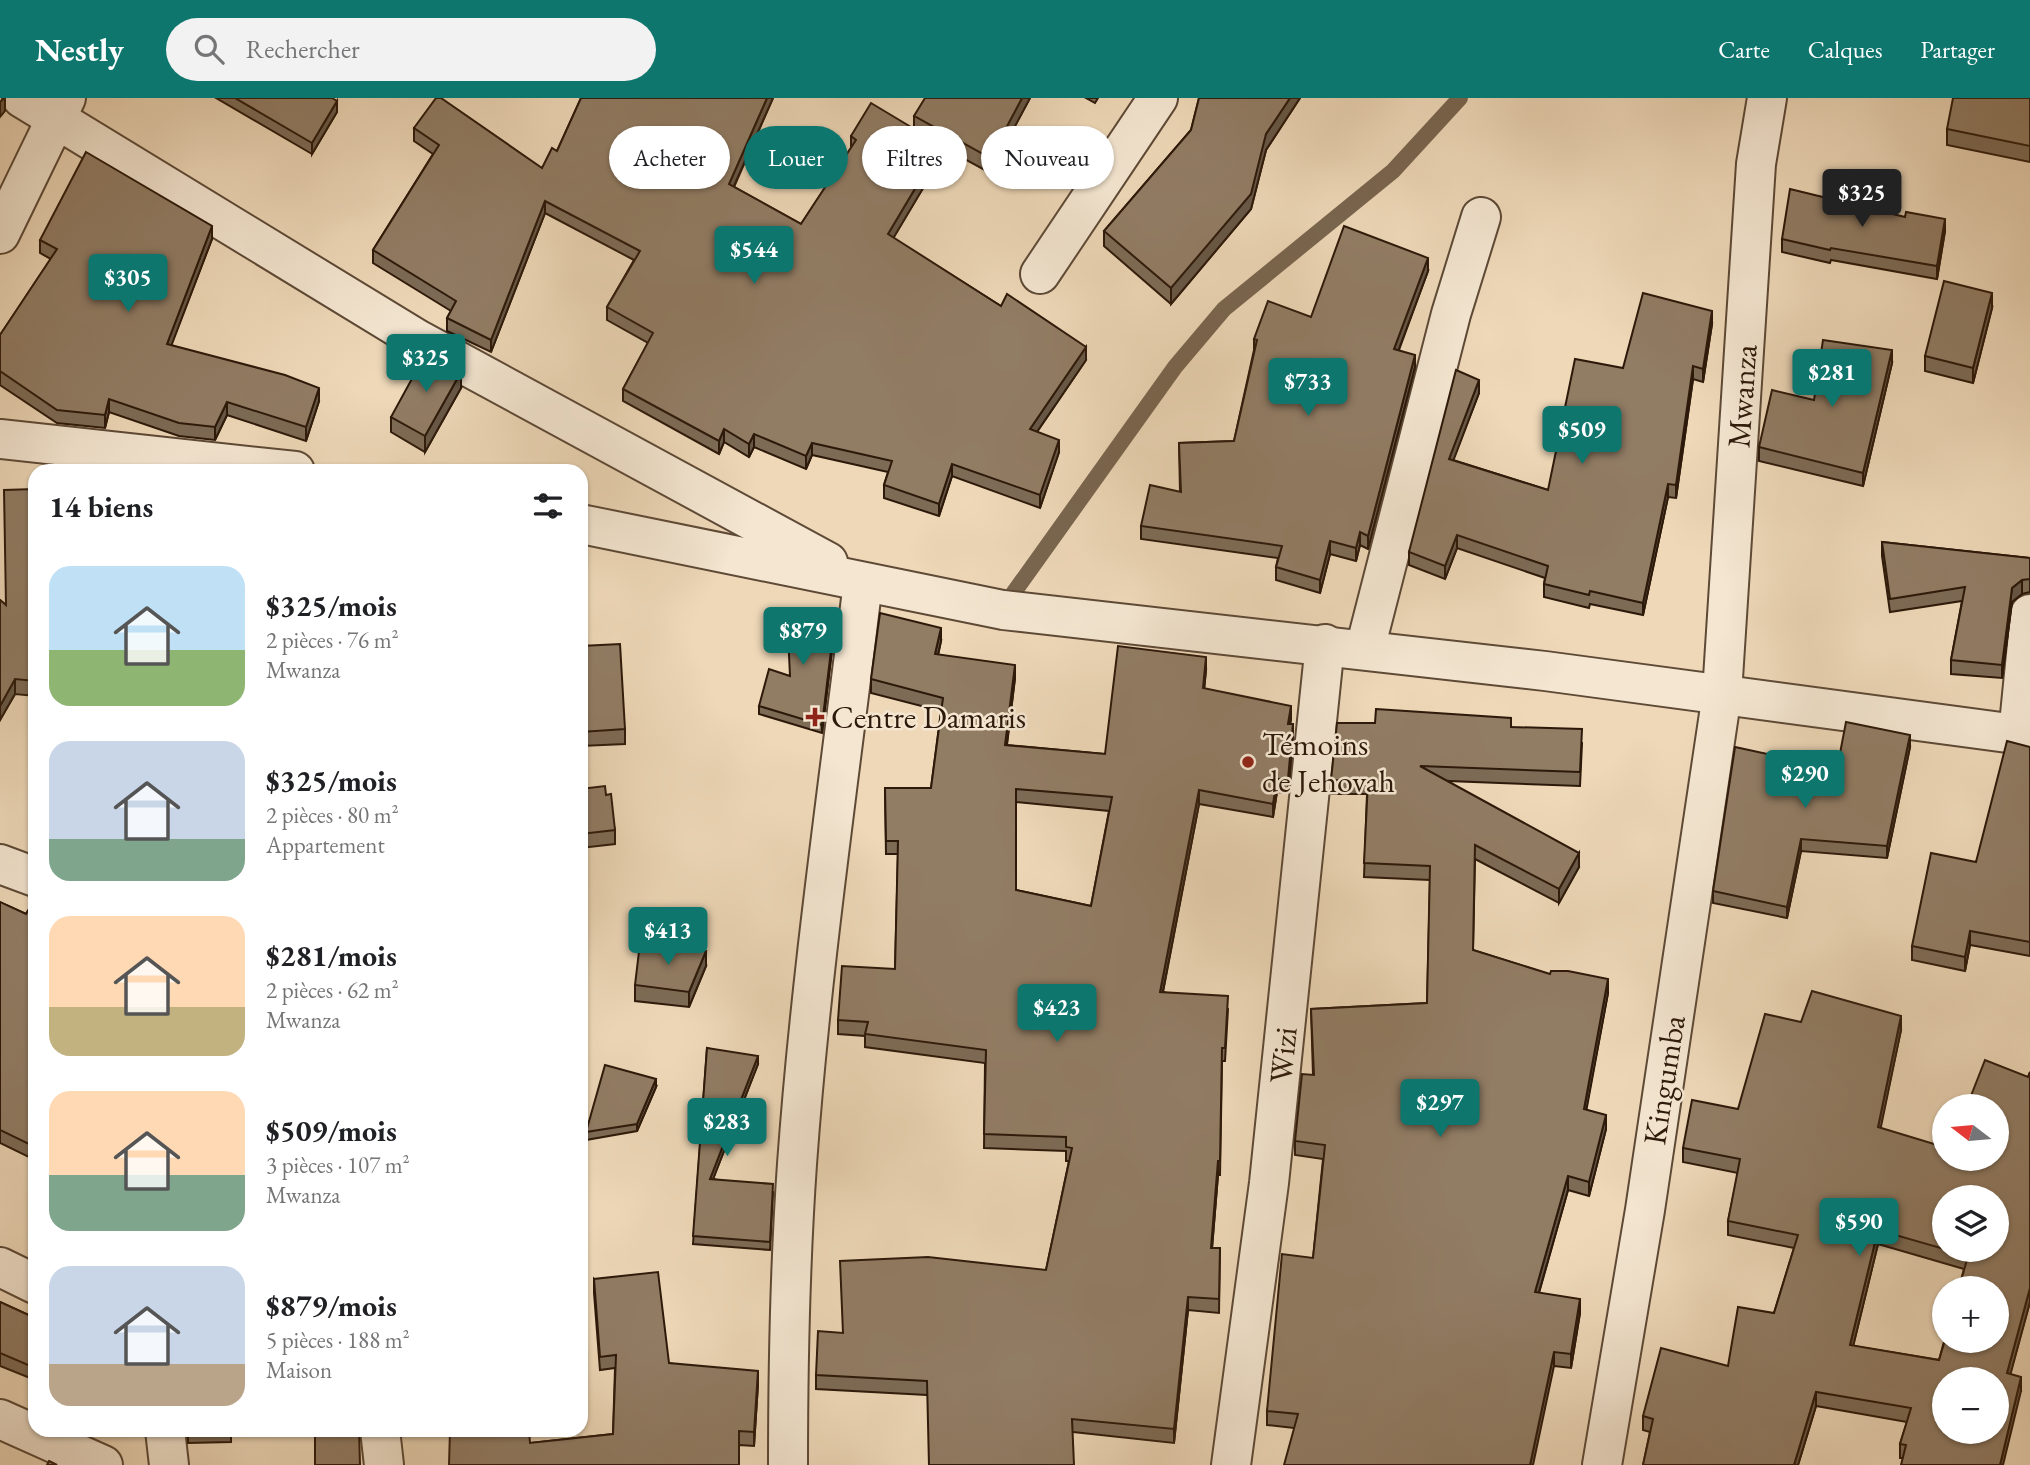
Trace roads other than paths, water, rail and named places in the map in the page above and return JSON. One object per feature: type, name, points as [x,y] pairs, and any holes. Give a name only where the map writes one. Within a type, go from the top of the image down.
[{"type":"street","points":[[22,98],[61,108],[417,339],[863,582]]},
{"type":"street","points":[[1040,274],[1158,98]]},
{"type":"street","name":"Mwanza","points":[[1723,694],[1756,164],[1767,98]]},
{"type":"street","points":[[0,234],[61,108]]},
{"type":"street","points":[[1365,649],[1451,314],[1480,217]]},
{"type":"street","points":[[0,439],[230,464]]},
{"type":"street","points":[[588,525],[1003,610],[1325,644],[1723,694],[2024,736],[2030,614]]},
{"type":"street","points":[[788,1465],[788,1362],[798,1153],[806,1053],[863,582]]},
{"type":"street","name":"Wizi","points":[[1231,1465],[1269,1183],[1325,644]]},
{"type":"street","name":"Kingumba","points":[[1602,1465],[1645,1210],[1723,694]]},
{"type":"street","points":[[0,864],[28,874]]},
{"type":"street","points":[[0,1267],[28,1281]]},
{"type":"street","points":[[0,1419],[28,1432]]},
{"type":"street","points":[[40,1437],[103,1465]]},
{"type":"street","points":[[166,1437],[169,1465]]},
{"type":"street","points":[[381,1437],[384,1465]]},
{"type":"waterway","points":[[1002,609],[1175,367],[1224,309],[1393,171],[1460,98]]},
{"type":"place","name":"Centre Damaris","points":[[815,717]]},
{"type":"place","name":"Témoins de Jehovah","points":[[1248,762]]}]
